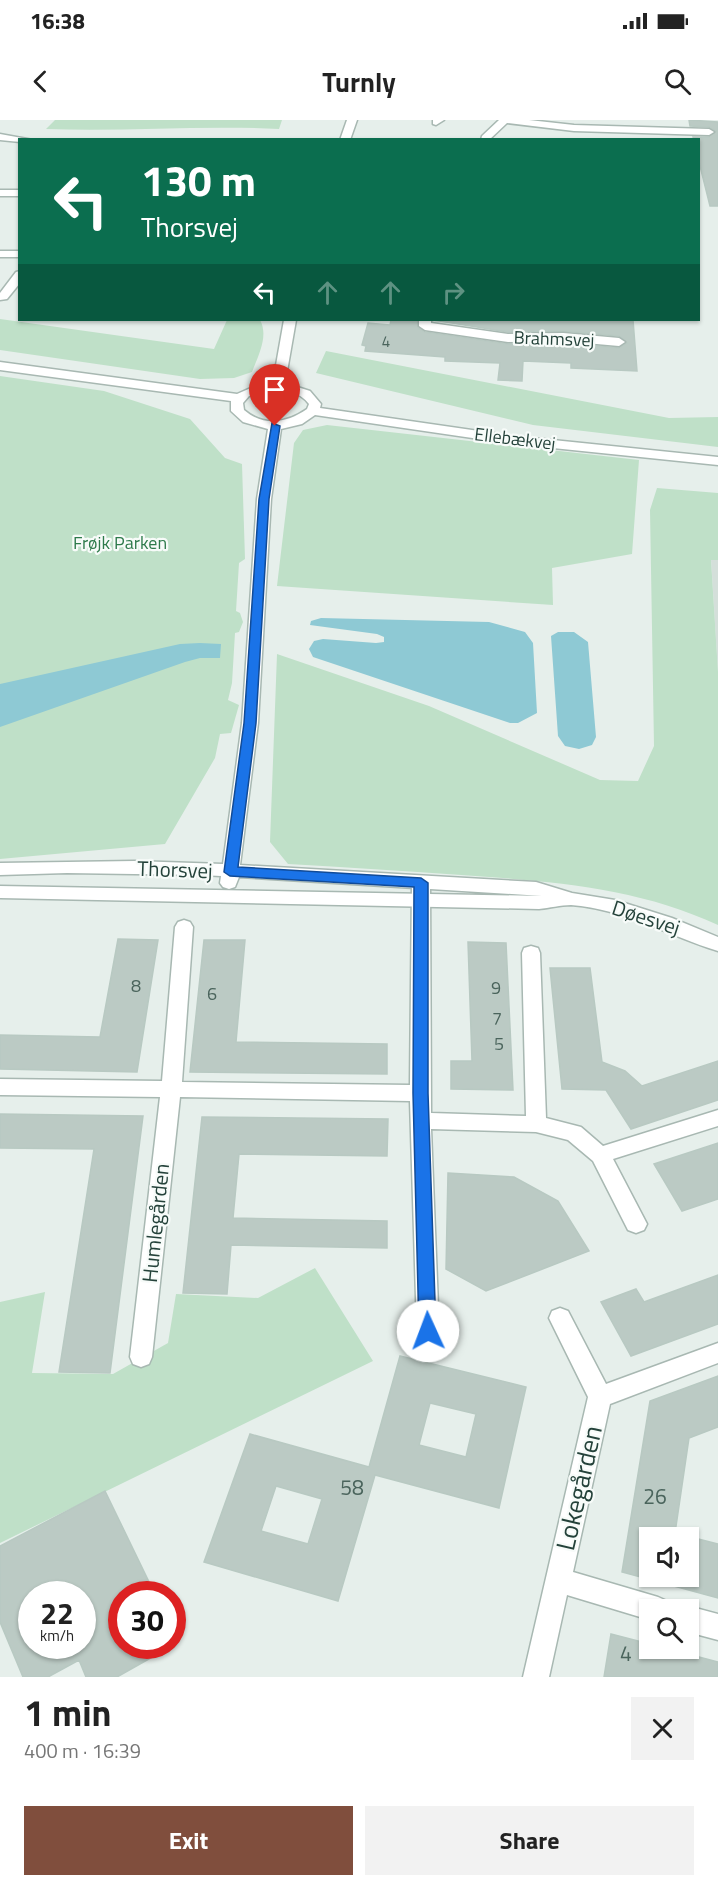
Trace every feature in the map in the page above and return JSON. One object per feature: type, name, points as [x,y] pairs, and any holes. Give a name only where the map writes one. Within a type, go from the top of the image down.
[{"type":"street","points":[[346,138],[352,120]]},
{"type":"street","points":[[485,138],[505,120],[709,132]]},
{"type":"street","points":[[0,137],[18,139]]},
{"type":"street","points":[[0,193],[18,193]]},
{"type":"street","points":[[0,254],[18,254]]},
{"type":"street","points":[[1,296],[18,276]]},
{"type":"street","points":[[1,296],[18,297]]},
{"type":"street","points":[[278,386],[290,321]]},
{"type":"street","name":"Brahmsvej","points":[[425,321],[425,326],[508,338],[562,337],[619,342]]},
{"type":"street","points":[[0,366],[238,398],[255,389],[292,387],[311,397],[315,404],[313,411],[299,421],[275,426],[256,423],[241,417],[235,405],[238,398]]},
{"type":"street","name":"Ellebækvej","points":[[313,411],[514,440],[718,461]]},
{"type":"street","points":[[228,897],[250,723],[264,499],[275,426]]},
{"type":"street","name":"Thorsvej","points":[[0,869],[64,866],[230,872],[421,892]]},
{"type":"street","name":"Thorsvej","points":[[0,892],[228,897],[421,892]]},
{"type":"street","points":[[421,892],[420,1093],[428,1331]]},
{"type":"street","name":"Døesvej","points":[[421,892],[539,903],[571,899],[621,908],[666,922],[718,944]]},
{"type":"street","name":"Humlegården","points":[[141,1357],[171,1089],[184,927]]},
{"type":"street","points":[[531,953],[536,1124]]},
{"type":"street","points":[[0,1087],[420,1093]]},
{"type":"street","points":[[600,1155],[718,1118]]},
{"type":"street","points":[[421,1121],[536,1124],[574,1133],[600,1155],[636,1224]]},
{"type":"street","name":"Lokegården","points":[[536,1677],[600,1397],[560,1318]]},
{"type":"street","name":"Lokegården","points":[[600,1397],[718,1353]]},
{"type":"street","name":"Lokegården","points":[[558,1580],[639,1604]]},
{"type":"street","points":[[699,1621],[718,1627]]},
{"type":"shaded area","points":[[711,559],[718,560],[718,672]]},
{"type":"green space","points":[[55,120],[282,120],[279,129],[46,129]]},
{"type":"green space","points":[[0,319],[214,349],[227,321],[260,321],[263,333],[260,353],[252,372],[234,378],[200,379],[0,350]]},
{"type":"green space","points":[[326,351],[669,418],[718,417],[718,447],[533,425],[316,373]]},
{"type":"green space","name":"Frøjk Parken","points":[[0,376],[104,391],[190,419],[225,458],[242,464],[245,559],[239,563],[236,611],[240,613],[243,622],[239,632],[235,633],[232,683],[228,700],[239,705],[231,733],[220,734],[215,758],[165,844],[0,859]]},
{"type":"green space","points":[[327,425],[639,460],[632,554],[552,568],[553,605],[277,586],[294,443],[303,430]]},
{"type":"green space","points":[[657,488],[718,493],[718,560],[711,560],[718,672],[718,925],[656,902],[560,883],[288,864],[270,842],[277,654],[429,706],[600,780],[638,781],[654,746],[650,510]]},
{"type":"green space","points":[[315,1268],[373,1361],[0,1543],[0,1302],[45,1292],[32,1373],[113,1374],[168,1343],[176,1294],[258,1298]]},
{"type":"water","points":[[321,618],[489,622],[525,632],[533,643],[537,713],[518,723],[510,723],[313,657],[309,649],[314,641],[323,639],[384,642],[384,637],[377,634],[310,625],[311,621]]},
{"type":"water","points":[[558,632],[574,632],[588,642],[596,737],[592,745],[579,749],[565,746],[558,736],[551,636]]},
{"type":"water","points":[[180,644],[221,644],[220,658],[200,658],[185,662],[0,727],[0,684]]},
{"type":"building","points":[[689,120],[718,122],[718,206],[710,206],[700,166],[700,138],[693,137],[709,137],[716,131],[709,127],[690,126]]},
{"type":"building","points":[[391,321],[417,321],[418,328],[425,332],[508,344],[563,343],[619,348],[627,343],[619,336],[563,331],[508,332],[439,321],[633,321],[637,371],[571,368],[571,363],[523,361],[522,381],[498,380],[500,363],[445,361],[445,357],[365,351],[366,346],[362,345],[368,323],[390,325]]},
{"type":"building","points":[[118,939],[158,940],[137,1072],[0,1069],[0,1035],[100,1037]]},
{"type":"building","points":[[204,940],[245,940],[236,1042],[387,1044],[387,1074],[190,1072]]},
{"type":"building","points":[[468,942],[506,943],[513,1090],[451,1089],[451,1061],[472,1061]]},
{"type":"building","points":[[550,968],[590,968],[602,1062],[625,1071],[642,1086],[718,1061],[718,1100],[631,1129],[606,1090],[562,1089]]},
{"type":"building","points":[[0,1114],[143,1116],[110,1373],[59,1372],[94,1149],[0,1148]]},
{"type":"building","points":[[202,1117],[388,1119],[387,1156],[239,1154],[233,1218],[387,1221],[387,1248],[231,1245],[227,1294],[183,1293]]},
{"type":"building","points":[[718,1143],[718,1199],[682,1211],[654,1164]]},
{"type":"building","points":[[448,1173],[514,1177],[558,1201],[589,1251],[486,1291],[446,1269]]},
{"type":"building","points":[[718,1275],[718,1324],[631,1356],[601,1302],[636,1289],[644,1302]]},
{"type":"building","points":[[400,1356],[526,1387],[499,1508],[375,1475],[338,1601],[204,1562],[250,1434],[369,1467]],"holes":[[[430,1403],[476,1414],[466,1457],[419,1445]],[[276,1486],[322,1499],[308,1544],[261,1531]]]},
{"type":"building","points":[[718,1376],[718,1427],[689,1438],[676,1527],[639,1527],[639,1577],[622,1572],[650,1401]]},
{"type":"building","points":[[105,1491],[149,1581],[108,1581],[108,1659],[149,1659],[117,1677],[86,1677],[79,1660],[48,1677],[23,1677],[0,1622],[0,1546]]},
{"type":"building","points":[[699,1539],[718,1544],[718,1598],[677,1587],[699,1587]]},
{"type":"building","points":[[611,1634],[639,1641],[639,1659],[699,1659],[699,1657],[718,1662],[718,1677],[604,1677]]},
{"type":"route","points":[[275,426],[264,499],[250,723],[230,872],[421,883],[420,1093],[428,1331]]}]
